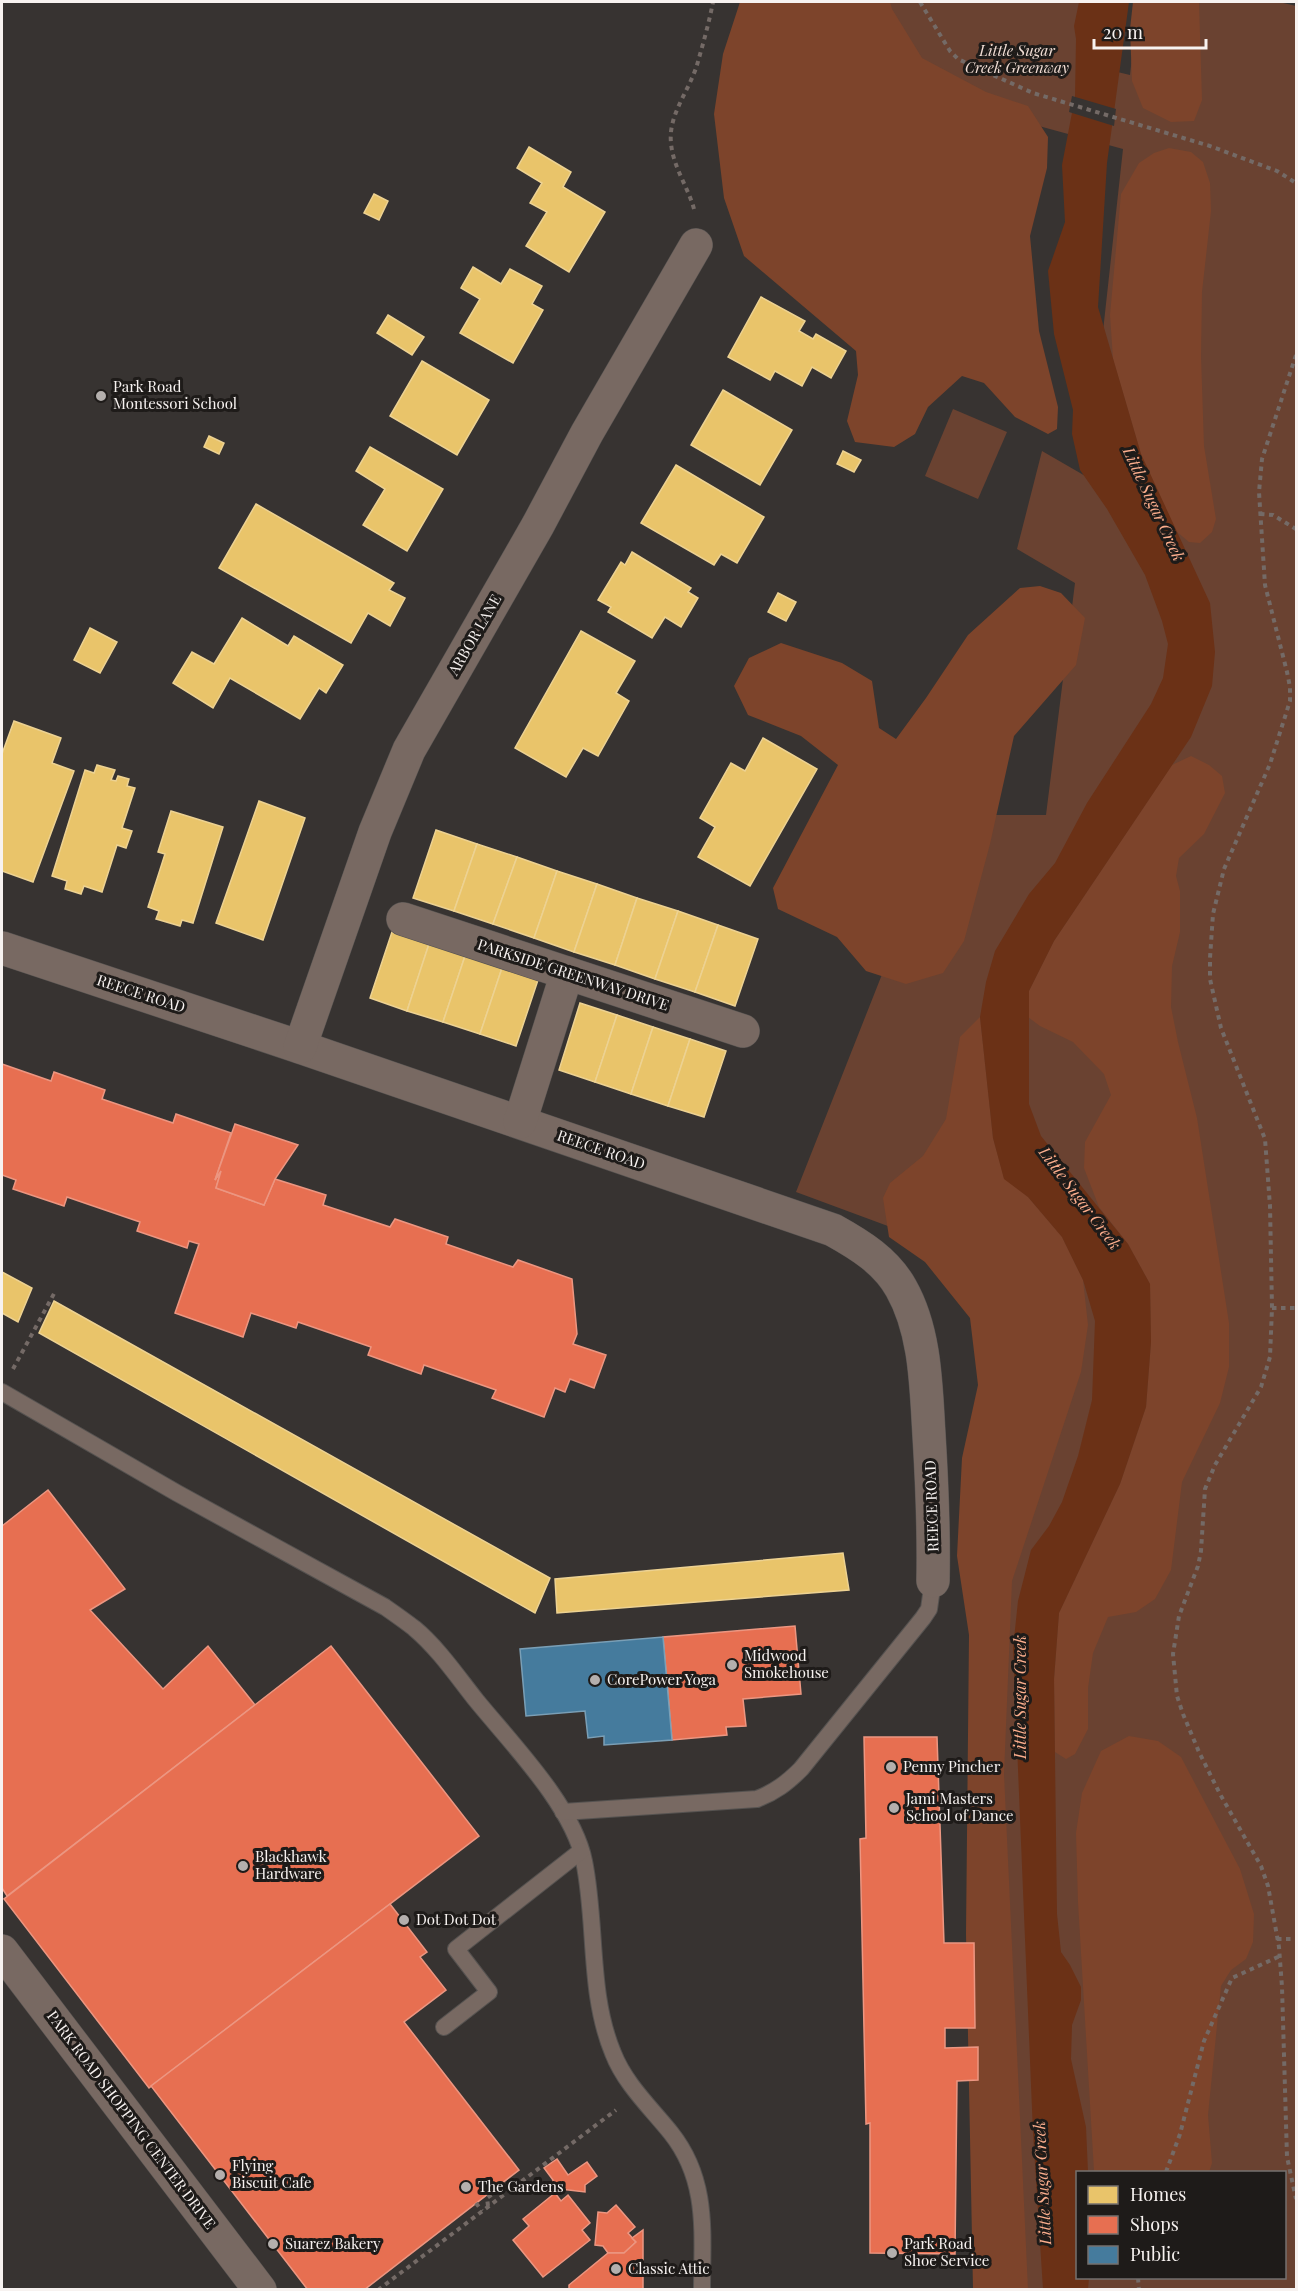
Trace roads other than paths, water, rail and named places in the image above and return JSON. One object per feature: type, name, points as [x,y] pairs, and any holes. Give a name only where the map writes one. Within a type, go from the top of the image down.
[{"type":"street","name":"ARBOR LANE","points":[[300,1047],[378,822],[409,750],[538,525],[587,433],[696,245]]},
{"type":"street","name":"PARKSIDE GREENWAY DRIVE","points":[[403,919],[743,1031]]},
{"type":"street","name":"REECE ROAD","points":[[2,948],[300,1047],[833,1230],[860,1245],[885,1265],[901,1288],[920,1343],[926,1388],[932,1477],[933,1581]]},
{"type":"street","points":[[520,1122],[567,973]]},
{"type":"street","name":"PARK ROAD SHOPPING CENTER DRIVE","points":[[2,1951],[260,2289]]},
{"type":"lane","points":[[2,1392],[177,1493],[385,1607],[415,1629],[436,1650],[534,1771],[573,1829],[581,1851],[590,1897],[597,1986],[604,2027],[614,2055],[629,2082],[674,2136],[689,2160],[699,2188],[702,2215],[702,2289]]},
{"type":"lane","points":[[563,1812],[757,1799],[773,1793],[801,1769],[923,1618],[929,1609],[933,1581]]},
{"type":"lane","points":[[444,2027],[489,1992],[456,1949],[581,1851]]},
{"type":"water","name":"Little Sugar Creek","points":[[1079,2],[1129,2],[1107,163],[1098,307],[1141,454],[1210,603],[1215,652],[1212,686],[1191,737],[1054,941],[1029,991],[1029,1104],[1041,1136],[1128,1244],[1150,1284],[1151,1342],[1146,1407],[1120,1484],[1059,1613],[1054,1679],[1057,1914],[1061,1952],[1081,1987],[1081,2000],[1072,2025],[1071,2059],[1086,2127],[1088,2171],[1076,2171],[1076,2279],[1089,2279],[1088,2289],[1043,2289],[1033,2133],[1013,1648],[1018,1601],[1031,1550],[1049,1526],[1062,1502],[1078,1456],[1092,1400],[1095,1321],[1083,1280],[1062,1237],[1028,1197],[1004,1179],[993,1138],[980,1017],[986,982],[995,951],[1029,894],[1055,863],[1087,803],[1151,704],[1163,678],[1168,644],[1145,575],[1107,509],[1080,470],[1072,434],[1073,410],[1054,334],[1048,271],[1065,222],[1062,165],[1075,97],[1076,39],[1074,26]]},
{"type":"place","name":"Park Road Montessori School","points":[[101,396]]},
{"type":"place","name":"Midwood Smokehouse","points":[[732,1665]]},
{"type":"place","name":"CorePower Yoga","points":[[595,1680]]},
{"type":"place","name":"Penny Pincher","points":[[891,1767]]},
{"type":"place","name":"Jami Masters School of Dance","points":[[894,1808]]},
{"type":"place","name":"Blackhawk Hardware","points":[[243,1866]]},
{"type":"place","name":"Dot Dot Dot","points":[[404,1920]]},
{"type":"place","name":"Flying Biscuit Cafe","points":[[220,2175]]},
{"type":"place","name":"The Gardens","points":[[466,2187]]},
{"type":"place","name":"Suarez Bakery","points":[[273,2244]]},
{"type":"place","name":"Park Road Shoe Service","points":[[892,2253]]},
{"type":"place","name":"Classic Attic","points":[[616,2269]]},
{"type":"park label","name":"Little Sugar Creek Greenway","points":[[1017,60]]}]
